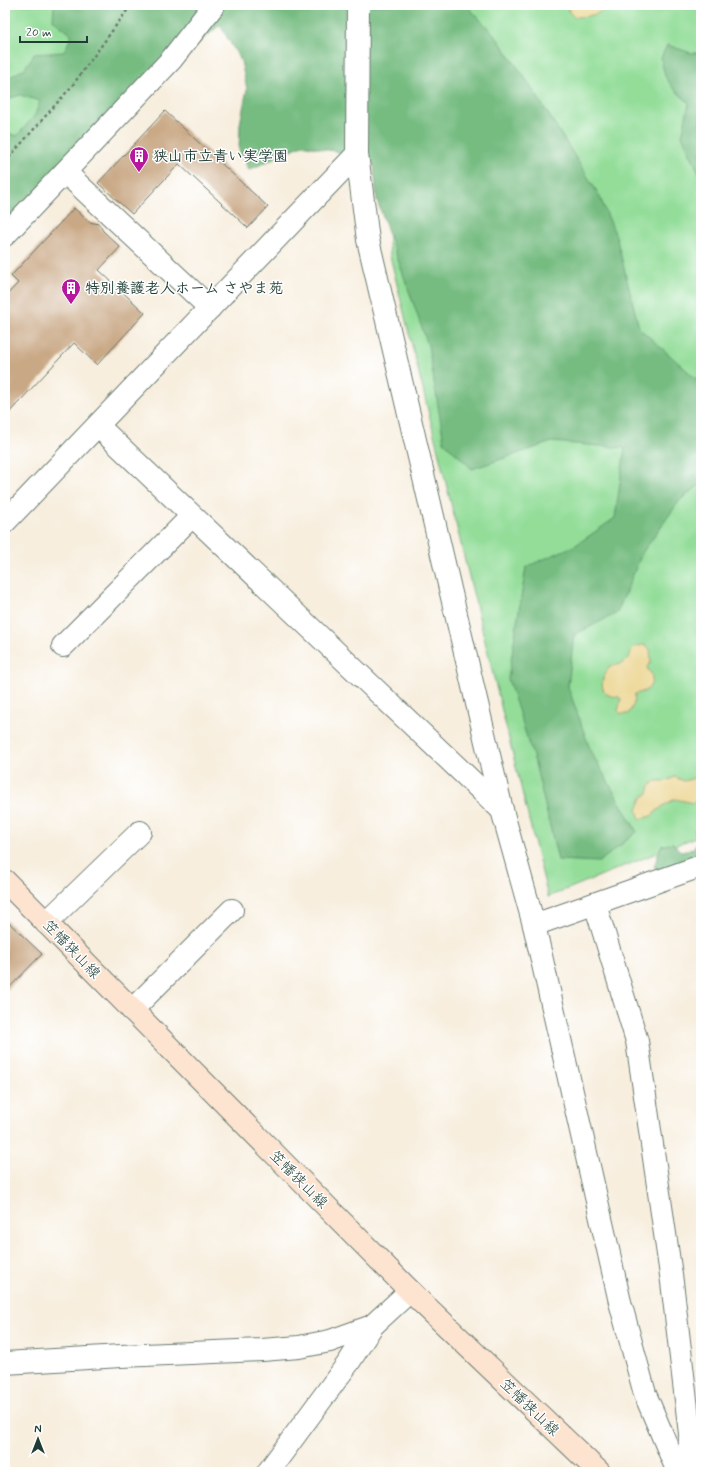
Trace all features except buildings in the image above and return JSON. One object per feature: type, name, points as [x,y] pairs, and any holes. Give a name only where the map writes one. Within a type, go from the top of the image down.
[{"type":"main road","name":"笠幡狭山線","points":[[5,881],[410,1291],[599,1472]]},
{"type":"street","points":[[5,235],[171,60],[214,5]]},
{"type":"street","points":[[358,5],[357,154],[368,240],[502,810],[534,925],[620,1302],[645,1394],[678,1472]]},
{"type":"street","points":[[5,522],[357,154]]},
{"type":"street","points":[[65,172],[210,308]]},
{"type":"street","points":[[98,426],[502,810]]},
{"type":"street","points":[[62,646],[192,516]]},
{"type":"street","points":[[46,923],[140,832]]},
{"type":"street","points":[[534,925],[701,866]]},
{"type":"street","points":[[595,904],[637,1041],[672,1282],[690,1434],[688,1472]]},
{"type":"street","points":[[132,1010],[232,910]]},
{"type":"street","points":[[268,1472],[349,1362],[372,1326],[410,1291]]},
{"type":"street","points":[[5,1363],[299,1347],[330,1341],[372,1326]]},
{"type":"path","points":[[5,162],[72,86],[131,5]]},
{"type":"green space","points":[[5,5],[199,5],[5,216]]},
{"type":"green space","points":[[54,5],[466,5],[494,34],[530,85],[599,195],[616,236],[639,328],[701,383],[701,484],[680,500],[642,553],[617,613],[574,635],[568,687],[591,752],[637,832],[599,862],[558,860],[534,759],[508,679],[526,567],[576,545],[615,518],[625,448],[552,442],[472,469],[444,442],[428,345],[377,200],[374,165],[339,152],[302,145],[249,170],[239,150],[240,124],[247,89],[241,61],[220,25],[195,46],[5,226],[5,132],[17,136],[35,115],[40,101],[20,95],[5,100],[5,80],[25,68],[34,54],[64,52],[72,35],[53,20]]},
{"type":"green space","points":[[375,5],[701,5],[701,835],[548,897],[390,256],[379,132]]},
{"type":"green space","points":[[667,45],[691,53],[701,53],[701,177],[682,136],[689,103],[673,88],[665,76],[661,58]]},
{"type":"green space","points":[[701,823],[701,857],[660,874],[654,867],[661,846],[673,843],[680,851],[693,849],[697,843],[695,829]]},
{"type":"sand","points":[[568,5],[610,5],[593,15],[574,17],[569,12]]},
{"type":"sand","points":[[645,645],[650,649],[651,662],[647,667],[652,677],[652,683],[647,690],[635,694],[635,700],[628,714],[621,714],[618,711],[621,699],[619,697],[607,694],[602,687],[602,682],[610,667],[623,663],[628,659],[631,651],[635,647]]},
{"type":"sand","points":[[675,777],[684,781],[698,777],[701,780],[701,799],[693,803],[675,799],[663,806],[651,816],[640,819],[637,810],[642,798],[648,793],[650,786],[655,781],[666,781]]},
{"type":"place","name":"狭山市立青い実学園","points":[[139,173]]},
{"type":"place","name":"特別養護老人ホーム さやま苑","points":[[71,305]]}]
